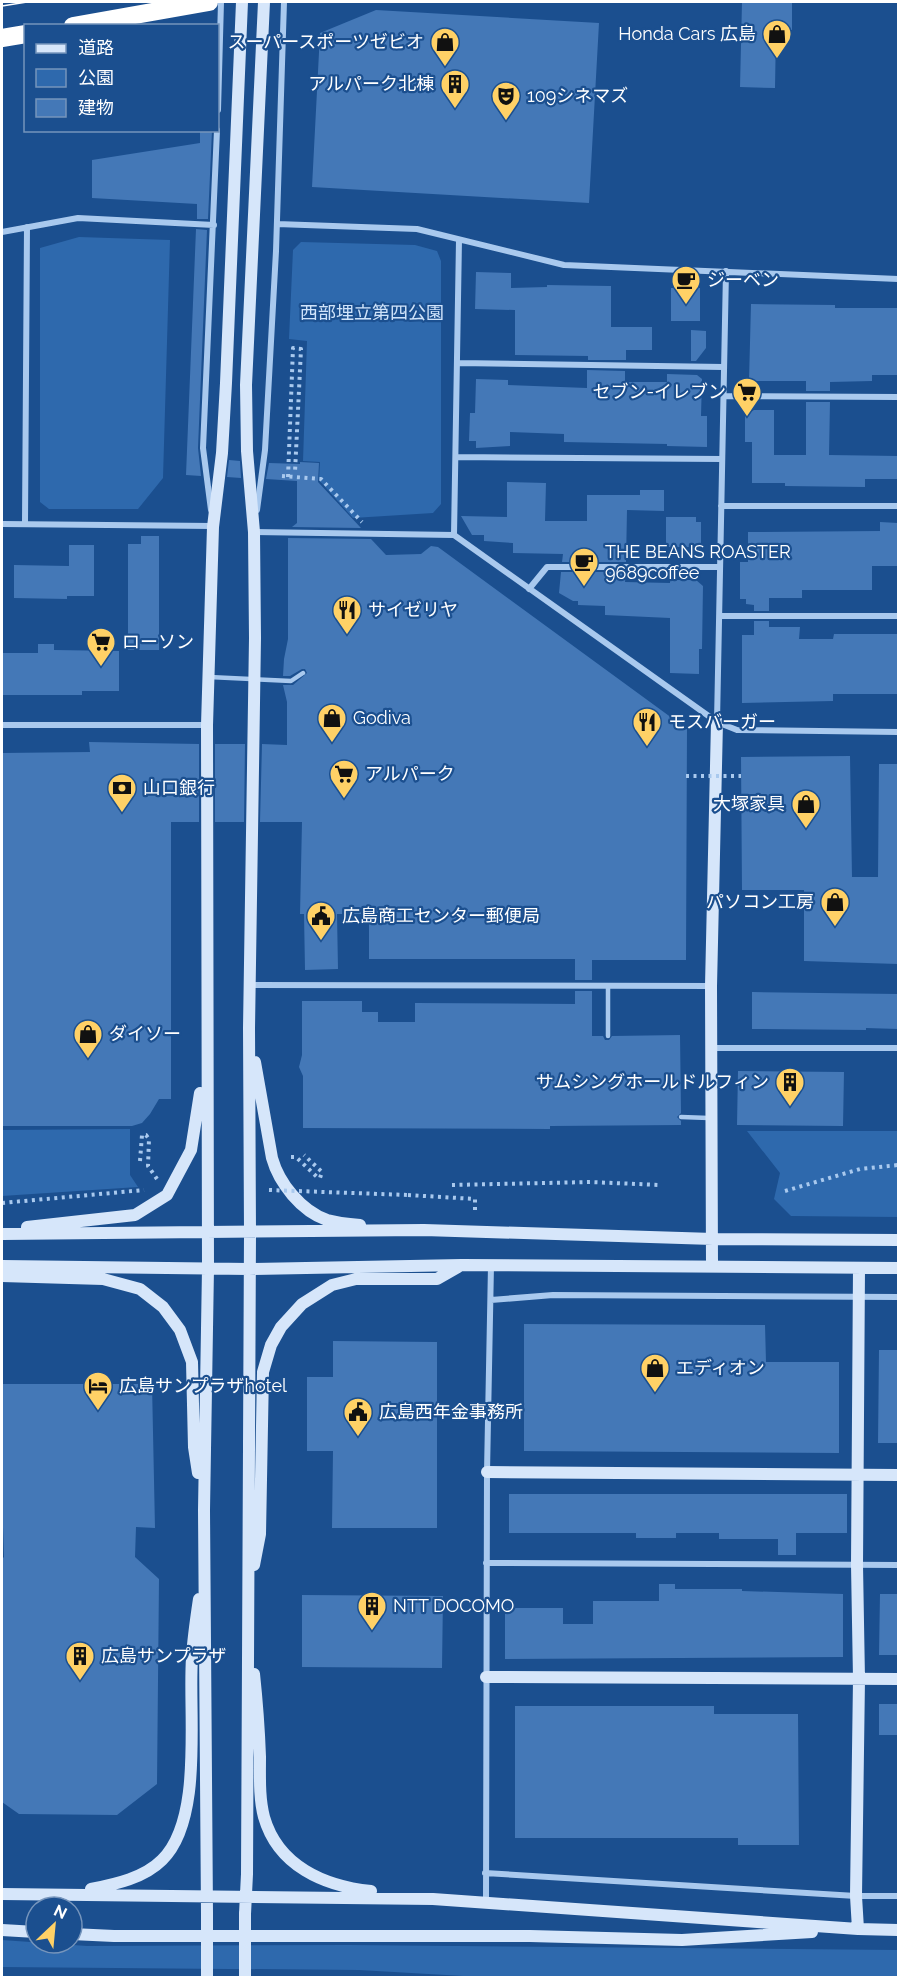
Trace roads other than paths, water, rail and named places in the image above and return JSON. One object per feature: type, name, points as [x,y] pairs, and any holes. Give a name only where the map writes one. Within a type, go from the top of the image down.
[{"type":"highway","points":[[84,24],[209,2]]},
{"type":"highway","points":[[2,38],[24,34]]},
{"type":"street","points":[[219,74],[221,2]]},
{"type":"street","points":[[207,1977],[204,1510],[208,1268],[207,725],[213,527],[222,453],[226,383],[242,2]]},
{"type":"street","points":[[245,1977],[249,1594],[249,1028],[255,679],[254,532],[247,451],[246,384],[264,2]]},
{"type":"street","points":[[254,532],[265,450],[277,224],[284,2]]},
{"type":"street","points":[[213,527],[203,448],[217,132]]},
{"type":"street","points":[[2,232],[78,218],[214,225]]},
{"type":"street","points":[[277,224],[417,229],[564,265],[898,279]]},
{"type":"street","points":[[25,523],[27,227]]},
{"type":"street","points":[[454,535],[459,240]]},
{"type":"street","points":[[712,1266],[711,986],[726,272]]},
{"type":"street","points":[[458,363],[723,367]]},
{"type":"street","points":[[724,396],[898,397]]},
{"type":"street","points":[[456,457],[722,459]]},
{"type":"street","points":[[721,506],[898,506]]},
{"type":"street","points":[[2,524],[213,527]]},
{"type":"street","points":[[254,532],[454,535],[717,722],[737,730],[898,732]]},
{"type":"street","points":[[529,589],[547,567],[719,567]]},
{"type":"street","points":[[720,616],[898,616]]},
{"type":"street","points":[[2,725],[207,725]]},
{"type":"street","points":[[250,985],[711,986]]},
{"type":"street","points":[[249,1028],[272,1158],[276,1171],[285,1186],[298,1200],[326,1219],[344,1223],[424,1230]]},
{"type":"street","points":[[711,1048],[898,1048]]},
{"type":"street","points":[[2,1232],[135,1215],[167,1195],[191,1150],[206,1059]]},
{"type":"street","points":[[2,1232],[250,1233],[424,1230],[712,1239],[898,1240]]},
{"type":"street","points":[[2,1266],[249,1269],[462,1265],[898,1268]]},
{"type":"street","points":[[249,1594],[260,1534],[263,1372],[271,1345],[281,1327],[302,1304],[332,1285],[356,1279],[437,1279],[462,1265]]},
{"type":"street","points":[[486,1902],[486,1563],[491,1265]]},
{"type":"street","points":[[858,1929],[856,1896],[859,1679],[857,1565],[859,1268]]},
{"type":"street","points":[[2,1276],[113,1281],[140,1289],[163,1307],[180,1330],[192,1362],[194,1447],[204,1510]]},
{"type":"street","points":[[491,1300],[553,1295],[898,1297]]},
{"type":"street","points":[[487,1472],[898,1475]]},
{"type":"street","points":[[67,1894],[119,1883],[140,1874],[162,1860],[179,1830],[189,1796],[192,1659],[205,1547]]},
{"type":"street","points":[[486,1563],[898,1565]]},
{"type":"street","points":[[248,1622],[259,1713],[262,1808],[267,1827],[276,1844],[299,1867],[326,1882],[353,1889],[405,1893],[433,1899]]},
{"type":"street","points":[[486,1677],[898,1679]]},
{"type":"street","points":[[485,1873],[856,1896],[898,1896]]},
{"type":"street","points":[[2,1894],[433,1899],[898,1930]]},
{"type":"street","points":[[84,1935],[530,1936],[682,1940],[858,1929]]},
{"type":"street","points":[[2,1930],[24,1931]]},
{"type":"lane","points":[[208,677],[291,681],[303,673]]},
{"type":"lane","points":[[608,986],[608,1036]]},
{"type":"lane","points":[[681,1117],[712,1118]]},
{"type":"tram line","points":[[2,6],[27,2]]},
{"type":"place","name":"Honda Cars 広島","points":[[777,60]]},
{"type":"place","name":"スーパースポーツゼビオ","points":[[445,68]]},
{"type":"place","name":"アルパーク北棟","points":[[455,110]]},
{"type":"place","name":"109シネマズ","points":[[506,122]]},
{"type":"place","name":"ジーベン","points":[[686,306]]},
{"type":"place","name":"セブン-イレブン","points":[[747,418]]},
{"type":"place","name":"THE BEANS ROASTER 9689coffee","points":[[584,588]]},
{"type":"place","name":"サイゼリヤ","points":[[347,636]]},
{"type":"place","name":"ローソン","points":[[101,668]]},
{"type":"place","name":"Godiva","points":[[332,744]]},
{"type":"place","name":"モスバーガー","points":[[647,748]]},
{"type":"place","name":"アルパーク","points":[[344,800]]},
{"type":"place","name":"山口銀行","points":[[122,814]]},
{"type":"place","name":"大塚家具","points":[[806,830]]},
{"type":"place","name":"パソコン工房","points":[[835,928]]},
{"type":"place","name":"広島商工センター郵便局","points":[[321,942]]},
{"type":"place","name":"ダイソー","points":[[88,1060]]},
{"type":"place","name":"サムシングホールドルフィン","points":[[790,1108]]},
{"type":"place","name":"エディオン","points":[[655,1394]]},
{"type":"place","name":"広島サンプラザhotel","points":[[98,1412]]},
{"type":"place","name":"広島西年金事務所","points":[[358,1438]]},
{"type":"place","name":"NTT DOCOMO","points":[[372,1632]]},
{"type":"place","name":"広島サンプラザ","points":[[80,1682]]},
{"type":"park label","name":"西部埋立第四公園","points":[[372,313]]}]
